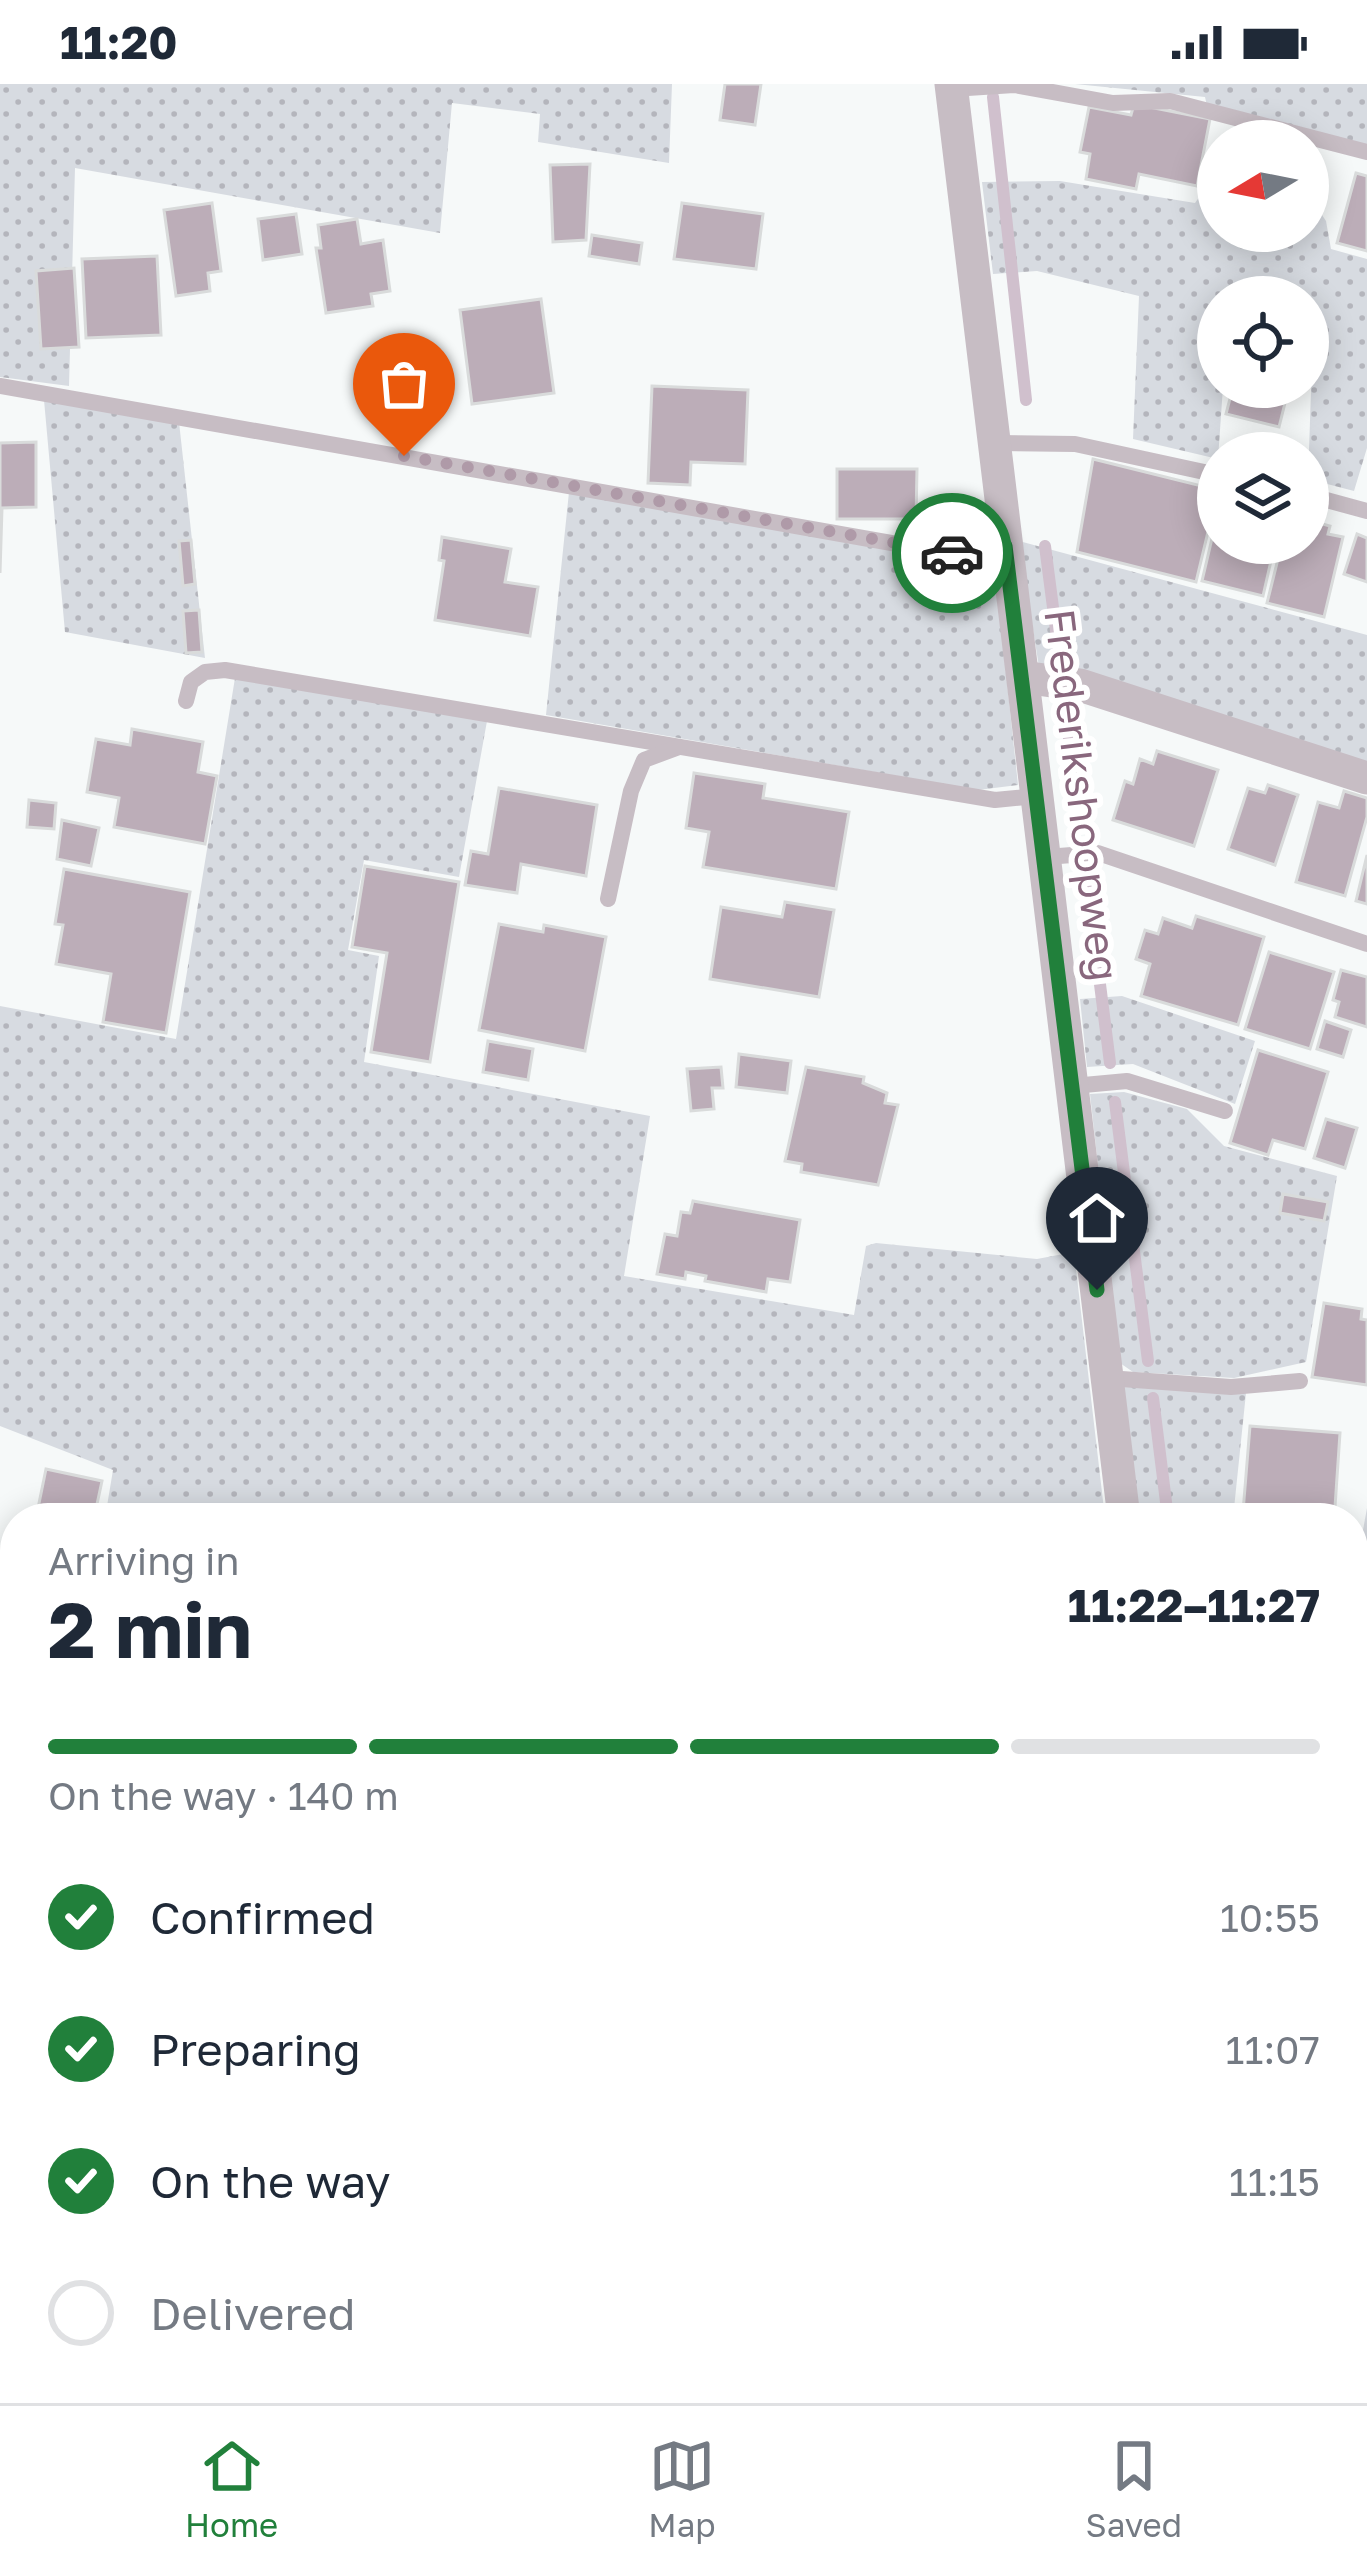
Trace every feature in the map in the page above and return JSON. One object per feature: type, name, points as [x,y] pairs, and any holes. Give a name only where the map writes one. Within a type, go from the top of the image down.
[{"type":"street","name":"Frederikshoopweg","points":[[952,86],[1122,1503]]},
{"type":"street","points":[[1023,677],[1080,685],[1367,778]]},
{"type":"lane","points":[[952,86],[1015,85],[1113,104],[1170,101],[1367,152]]},
{"type":"lane","points":[[0,386],[948,553],[1005,546]]},
{"type":"lane","points":[[993,443],[1075,443],[1197,470]]},
{"type":"lane","points":[[1329,501],[1367,511]]},
{"type":"lane","points":[[186,701],[190,682],[205,672],[225,670],[994,800],[1037,796]]},
{"type":"lane","points":[[608,899],[631,791],[644,760],[680,747]]},
{"type":"lane","points":[[1046,856],[1098,853],[1367,944]]},
{"type":"lane","points":[[1073,1085],[1127,1081],[1225,1112]]},
{"type":"lane","points":[[1108,1378],[1231,1387],[1300,1381]]},
{"type":"shaded area","points":[[0,84],[672,84],[669,163],[538,142],[540,114],[452,103],[440,233],[75,168],[69,386],[0,377]]},
{"type":"shaded area","points":[[1075,84],[1367,84],[1367,147],[1329,137],[1329,120],[1262,120],[1207,106],[1205,97]]},
{"type":"shaded area","points":[[1060,181],[1195,203],[1197,252],[1329,252],[1329,238],[1331,249],[1367,259],[1367,448],[1354,491],[1329,484],[1329,432],[1310,432],[1310,408],[1329,408],[1329,276],[1197,276],[1197,408],[1222,408],[1220,432],[1197,432],[1197,454],[1133,439],[1139,296],[1037,271],[993,274],[982,182]]},
{"type":"shaded area","points":[[44,400],[179,422],[205,658],[65,632]]},
{"type":"shaded area","points":[[569,492],[959,561],[980,560],[996,580],[1018,785],[978,790],[546,715]]},
{"type":"shaded area","points":[[1019,541],[1367,635],[1367,770],[1039,667]]},
{"type":"shaded area","points":[[235,678],[487,721],[459,877],[364,860],[348,950],[379,956],[364,1062],[650,1116],[624,1276],[854,1315],[866,1246],[876,1243],[1037,1259],[1074,1252],[1103,1503],[108,1503],[113,1470],[0,1426],[0,1006],[176,1039]]},
{"type":"shaded area","points":[[1122,996],[1255,1041],[1235,1104],[1133,1064],[1087,1067],[1080,999]]},
{"type":"shaded area","points":[[1124,1092],[1187,1109],[1224,1146],[1337,1176],[1306,1362],[1234,1378],[1133,1372],[1120,1363],[1090,1094]]},
{"type":"shaded area","points":[[1124,1385],[1246,1393],[1235,1503],[1137,1503]]},
{"type":"building","points":[[725,84],[761,84],[755,125],[720,120]]},
{"type":"building","points":[[1134,104],[1210,119],[1197,120],[1197,186],[1139,174],[1136,189],[1086,179],[1090,154],[1080,152],[1089,107],[1131,115]]},
{"type":"building","points":[[590,164],[586,240],[553,242],[550,165]]},
{"type":"building","points":[[1356,173],[1367,176],[1367,251],[1337,243]]},
{"type":"building","points":[[212,203],[221,271],[208,273],[210,291],[176,296],[164,210]]},
{"type":"building","points":[[682,203],[763,214],[756,269],[674,259]]},
{"type":"building","points":[[296,214],[302,254],[263,260],[258,219]]},
{"type":"building","points":[[357,219],[361,244],[383,240],[390,291],[371,294],[373,306],[326,313],[316,248],[321,248],[318,225]]},
{"type":"building","points":[[592,235],[642,243],[639,264],[589,256]]},
{"type":"building","points":[[157,256],[161,335],[86,338],[82,259]]},
{"type":"building","points":[[74,268],[79,347],[41,349],[36,271]]},
{"type":"building","points":[[541,299],[554,393],[472,404],[460,310]]},
{"type":"building","points":[[652,386],[748,390],[745,464],[691,462],[690,485],[648,483]]},
{"type":"building","points":[[1228,408],[1284,408],[1279,427],[1226,414]]},
{"type":"building","points":[[36,442],[36,507],[2,508],[0,573],[0,443]]},
{"type":"building","points":[[1093,459],[1197,485],[1200,564],[1196,582],[1077,552]]},
{"type":"building","points":[[837,469],[917,469],[916,519],[837,519]]},
{"type":"building","points":[[1329,534],[1343,537],[1324,617],[1267,603],[1277,564],[1329,564]]},
{"type":"building","points":[[1357,534],[1367,538],[1367,582],[1344,574]]},
{"type":"building","points":[[442,537],[511,549],[505,582],[538,587],[530,636],[435,620],[444,561],[439,560]]},
{"type":"building","points":[[191,540],[195,584],[183,586],[179,541]]},
{"type":"building","points":[[1206,564],[1270,564],[1263,596],[1202,581]]},
{"type":"building","points":[[199,610],[202,652],[186,653],[183,611]]},
{"type":"building","points":[[132,729],[203,742],[198,772],[217,776],[205,844],[114,827],[119,798],[87,792],[96,739],[130,745]]},
{"type":"building","points":[[1157,751],[1218,770],[1194,846],[1113,820],[1125,781],[1133,784],[1140,759],[1153,764]]},
{"type":"building","points":[[694,773],[765,784],[763,798],[849,812],[836,889],[703,867],[709,832],[686,828]]},
{"type":"building","points":[[1268,785],[1298,795],[1275,865],[1228,849],[1248,788],[1265,793]]},
{"type":"building","points":[[499,788],[597,805],[586,876],[521,864],[517,893],[465,885],[471,851],[488,854]]},
{"type":"building","points":[[1344,791],[1367,798],[1367,817],[1345,896],[1296,882],[1318,802],[1339,808]]},
{"type":"building","points":[[29,800],[56,803],[54,829],[27,827]]},
{"type":"building","points":[[62,820],[99,828],[91,866],[57,859]]},
{"type":"building","points":[[1367,855],[1367,904],[1356,901]]},
{"type":"building","points":[[365,866],[459,882],[430,1062],[371,1052],[387,953],[352,947]]},
{"type":"building","points":[[64,869],[190,892],[166,1033],[103,1022],[111,974],[56,964],[63,925],[55,924]]},
{"type":"building","points":[[785,902],[834,910],[819,997],[710,979],[721,907],[782,917]]},
{"type":"building","points":[[1196,916],[1264,937],[1238,1025],[1141,996],[1150,964],[1136,959],[1145,930],[1158,934],[1163,918],[1192,928]]},
{"type":"building","points":[[499,924],[543,932],[544,925],[606,937],[585,1051],[479,1030]]},
{"type":"building","points":[[1269,952],[1334,972],[1310,1049],[1245,1029]]},
{"type":"building","points":[[1341,970],[1367,977],[1367,1027],[1335,1017],[1339,1002],[1333,1000]]},
{"type":"building","points":[[1325,1021],[1351,1030],[1343,1057],[1317,1049]]},
{"type":"building","points":[[488,1041],[533,1049],[528,1080],[483,1072]]},
{"type":"building","points":[[1258,1050],[1328,1072],[1305,1149],[1273,1140],[1268,1155],[1230,1143]]},
{"type":"building","points":[[739,1054],[791,1061],[787,1093],[736,1087]]},
{"type":"building","points":[[721,1067],[723,1088],[712,1088],[714,1109],[691,1111],[687,1069]]},
{"type":"building","points":[[806,1067],[864,1077],[863,1083],[887,1093],[885,1103],[898,1105],[878,1185],[801,1172],[802,1164],[785,1161]]},
{"type":"building","points":[[1326,1119],[1357,1128],[1345,1168],[1314,1158]]},
{"type":"building","points":[[1283,1194],[1328,1202],[1324,1221],[1280,1213]]},
{"type":"building","points":[[693,1201],[800,1220],[790,1282],[768,1279],[766,1292],[705,1281],[706,1276],[686,1272],[685,1279],[657,1274],[665,1234],[677,1236],[681,1212],[690,1213]]},
{"type":"building","points":[[1324,1303],[1362,1309],[1361,1319],[1367,1320],[1367,1385],[1312,1377]]},
{"type":"building","points":[[1250,1426],[1340,1433],[1335,1503],[1244,1503]]},
{"type":"building","points":[[46,1469],[102,1481],[97,1503],[39,1503]]},
{"type":"waterway","points":[[993,97],[1026,400]]},
{"type":"waterway","points":[[1045,546],[1061,669]]},
{"type":"waterway","points":[[1064,701],[1081,826]]},
{"type":"waterway","points":[[1087,882],[1110,1063]]},
{"type":"waterway","points":[[1115,1102],[1148,1361]]},
{"type":"waterway","points":[[1153,1398],[1166,1503]]},
{"type":"way so far","points":[[404,456],[952,553]]},
{"type":"route","points":[[952,553],[1005,546],[1097,1290]]}]
